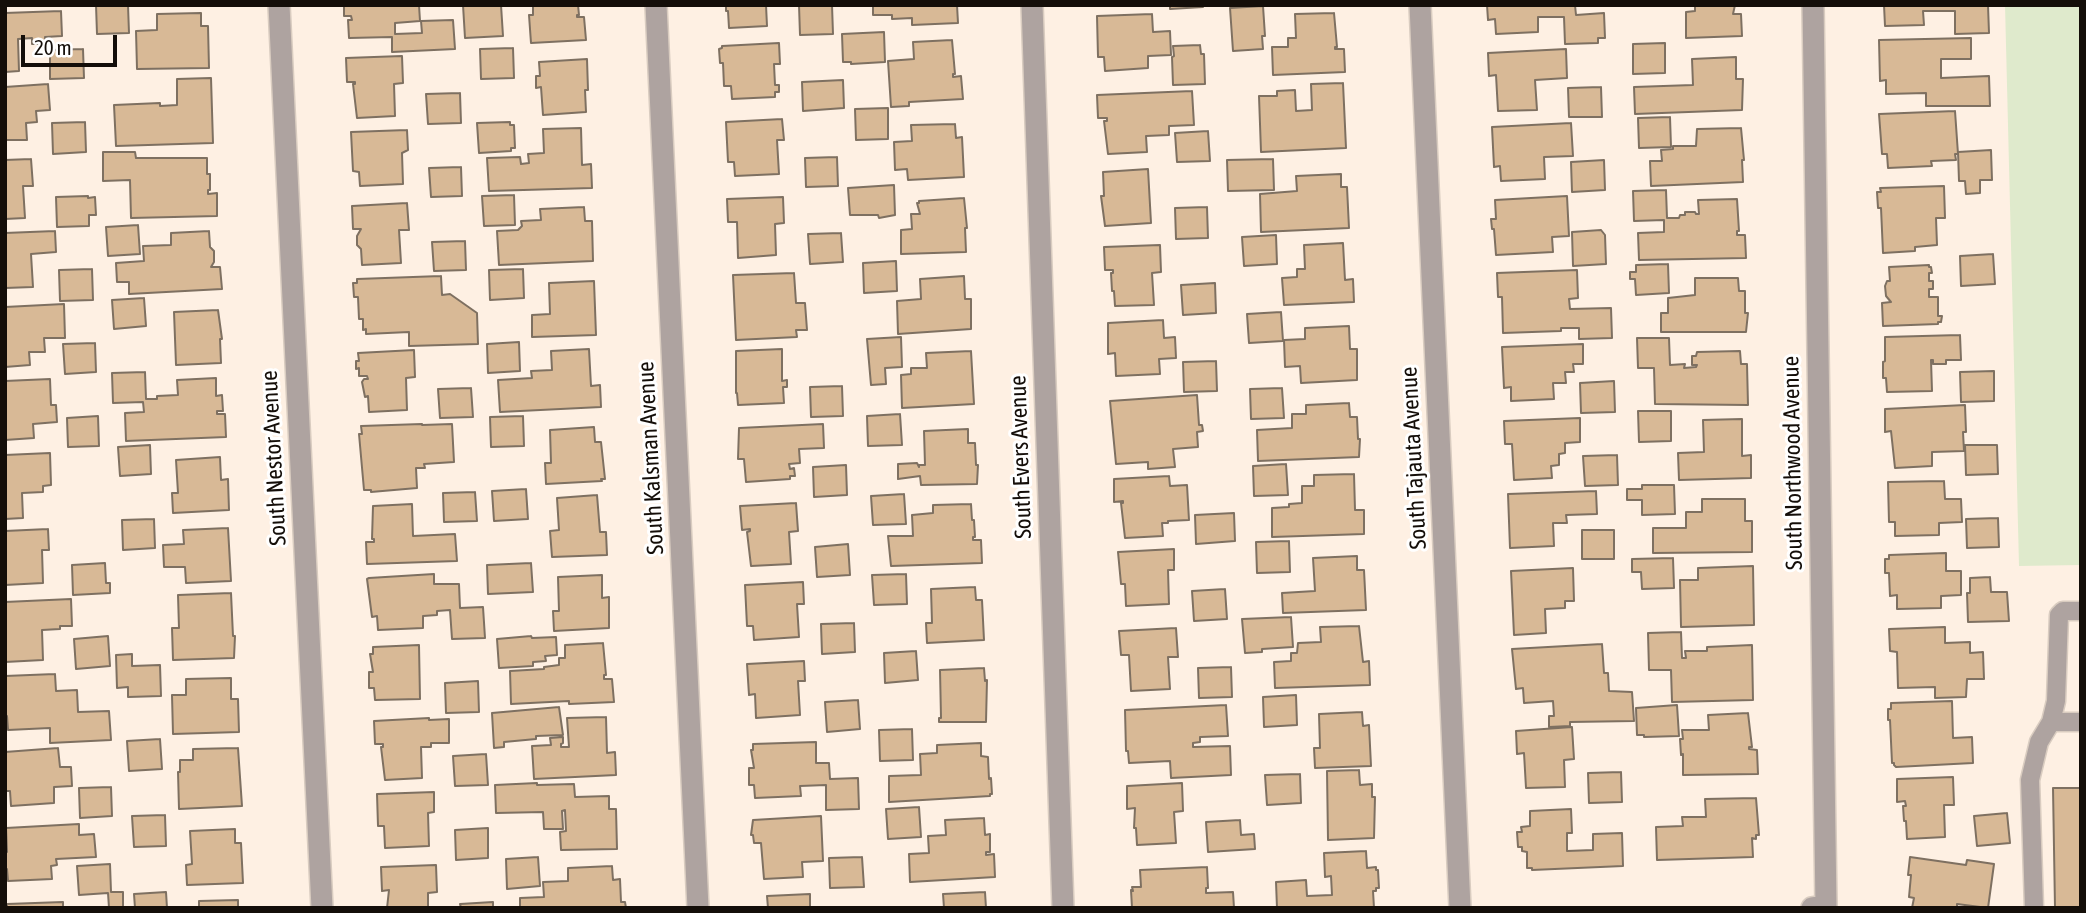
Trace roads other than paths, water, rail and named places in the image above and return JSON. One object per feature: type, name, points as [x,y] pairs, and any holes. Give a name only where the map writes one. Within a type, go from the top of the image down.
[{"type":"street","name":"South Nestor Avenue","points":[[279,5],[322,908]]},
{"type":"street","name":"South Kalsman Avenue","points":[[656,5],[698,908]]},
{"type":"street","name":"South Evers Avenue","points":[[1032,5],[1063,908]]},
{"type":"street","name":"South Tajauta Avenue","points":[[1420,5],[1460,908]]},
{"type":"street","name":"South Northwood Avenue","points":[[1812,908],[1826,906],[1813,5]]},
{"type":"lane","points":[[2034,908],[2030,780],[2039,742],[2052,722],[2056,701],[2059,615],[2063,611],[2081,611]]},
{"type":"lane","points":[[2052,722],[2081,722]]}]
